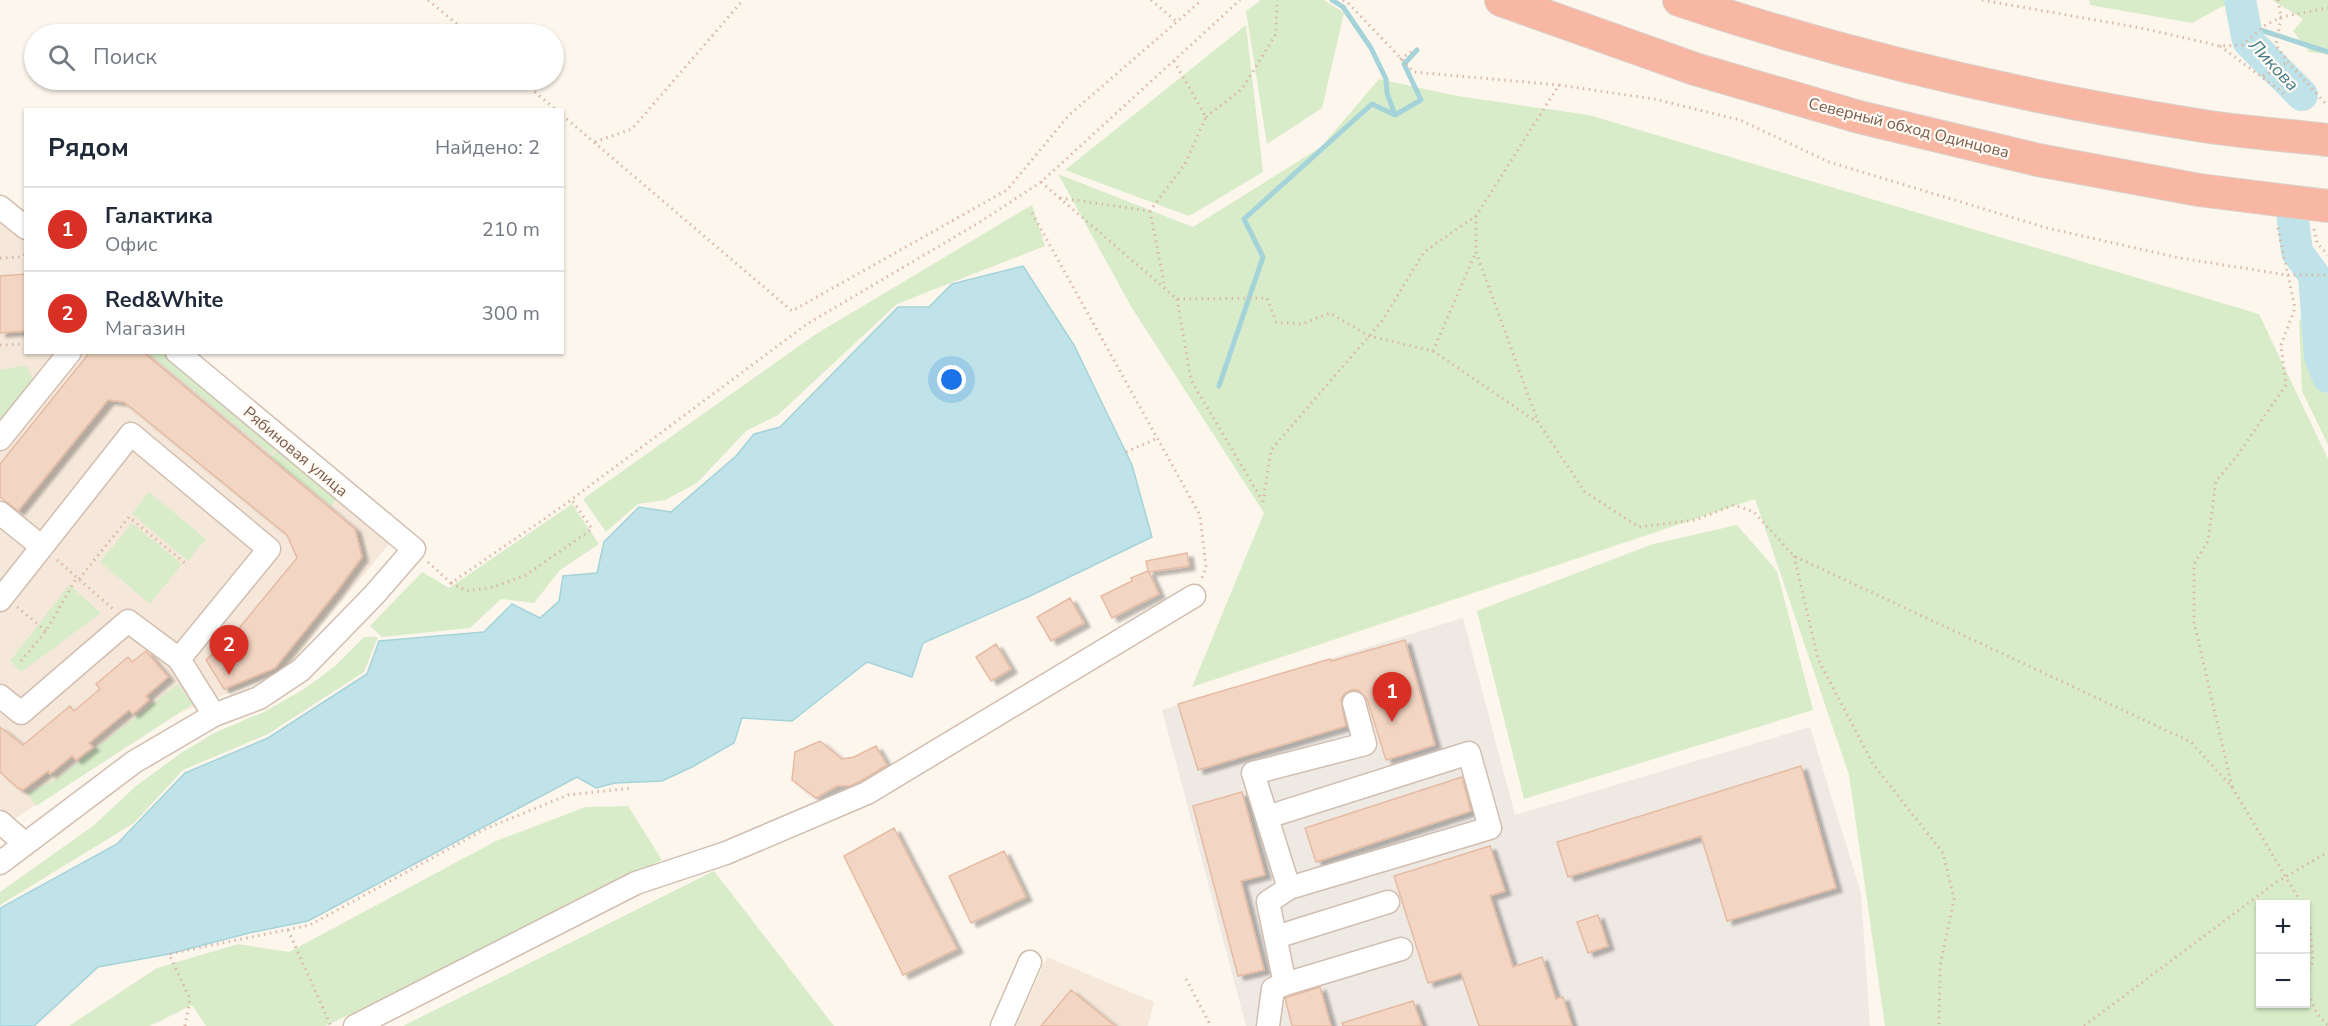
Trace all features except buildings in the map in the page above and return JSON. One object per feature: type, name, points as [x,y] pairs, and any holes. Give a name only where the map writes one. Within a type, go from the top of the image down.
[{"type":"highway","name":"Северный обход Одинцова","points":[[1501,0],[1695,69],[1859,117],[2050,162],[2321,216]]},
{"type":"highway","points":[[1679,0],[1884,62],[2049,98],[2199,126],[2328,140]]},
{"type":"street","points":[[0,207],[24,226]]},
{"type":"street","points":[[0,439],[68,354]]},
{"type":"street","name":"Рябиновая улица","points":[[179,354],[414,549]]},
{"type":"street","points":[[2,597],[131,434],[269,549],[179,659]]},
{"type":"street","points":[[0,513],[42,547]]},
{"type":"street","points":[[0,862],[134,762],[214,715],[259,698],[301,670],[374,595],[414,549]]},
{"type":"street","points":[[355,1026],[636,883],[726,853],[867,793],[1194,596]]},
{"type":"street","points":[[2,703],[21,713],[128,621],[179,659],[214,715]]},
{"type":"street","points":[[1289,888],[1253,773],[1365,744],[1354,703]]},
{"type":"street","points":[[1267,817],[1469,753],[1490,828],[1289,888],[1268,902],[1285,984]]},
{"type":"street","points":[[0,822],[24,843]]},
{"type":"street","points":[[1276,937],[1388,902]]},
{"type":"street","points":[[1268,1026],[1273,989],[1401,949]]},
{"type":"street","points":[[1002,1026],[1030,962]]},
{"type":"path","points":[[428,0],[457,24]]},
{"type":"path","points":[[594,142],[632,129],[743,0]]},
{"type":"path","points":[[1150,0],[1177,22]]},
{"type":"path","points":[[564,117],[792,311],[1007,190],[1069,116],[1202,0]]},
{"type":"path","points":[[451,583],[572,499],[807,324],[980,222],[1041,182],[1240,0]]},
{"type":"path","points":[[1165,288],[1150,211],[1185,164],[1206,117],[1242,89],[1276,34],[1276,0]]},
{"type":"path","points":[[1343,0],[1414,72],[1559,85],[1654,99],[1740,120],[1829,162],[2047,228],[2180,258],[2287,275],[2328,275]]},
{"type":"path","points":[[1982,0],[2141,28],[2220,46],[2242,45],[2264,26],[2281,17],[2328,8]]},
{"type":"path","points":[[2278,0],[2281,17],[2276,45],[2288,62],[2326,104]]},
{"type":"path","points":[[2220,46],[2286,94]]},
{"type":"path","points":[[1400,59],[1414,50]]},
{"type":"path","points":[[1174,61],[1206,117]]},
{"type":"path","points":[[2263,76],[2288,62]]},
{"type":"path","points":[[1041,182],[1177,299],[1191,380],[1263,502],[1271,450],[1382,321],[1424,252],[1476,216],[1559,85]]},
{"type":"path","points":[[533,90],[554,108]]},
{"type":"path","points":[[1058,197],[1150,211]]},
{"type":"path","points":[[1032,213],[1200,515],[1206,568],[1194,596]]},
{"type":"path","points":[[1476,216],[1476,252],[1538,422],[1585,492],[1639,527],[1695,520],[1734,505],[1754,512],[1794,556],[2191,742],[2232,787],[2300,900]]},
{"type":"path","points":[[2321,216],[2317,243],[2328,255]]},
{"type":"path","points":[[2232,787],[2194,622],[2194,564],[2208,541],[2216,481],[2286,386],[2281,345],[2295,308],[2277,221]]},
{"type":"path","points":[[1433,351],[1476,252]]},
{"type":"path","points":[[0,258],[24,256]]},
{"type":"path","points":[[1177,299],[1267,298],[1275,322],[1302,324],[1330,313],[1368,336],[1433,351],[1538,422]]},
{"type":"path","points":[[0,345],[24,344]]},
{"type":"path","points":[[1126,452],[1158,438]]},
{"type":"path","points":[[414,549],[451,583],[467,591],[494,587],[526,575],[592,530],[572,499]]},
{"type":"path","points":[[21,661],[46,632],[78,578],[129,517],[186,564]]},
{"type":"path","points":[[42,547],[128,621]]},
{"type":"path","points":[[1794,556],[1818,659],[1873,764],[1943,853],[1954,899],[1940,966],[1940,1026]]},
{"type":"path","points":[[2,597],[46,632]]},
{"type":"path","points":[[185,1026],[190,999],[169,954],[310,925],[485,829],[568,795],[632,788]]},
{"type":"path","points":[[2084,1026],[2286,876],[2328,852]]},
{"type":"path","points":[[2310,928],[2313,961],[2310,968]]},
{"type":"path","points":[[288,930],[331,1026]]},
{"type":"path","points":[[1186,979],[1211,1026]]},
{"type":"path","points":[[2310,997],[2317,1014],[2328,1026]]},
{"type":"shaded area","points":[[0,213],[24,233],[24,354],[166,354],[389,544],[285,670],[155,723],[13,820],[0,808]]},
{"type":"shaded area","points":[[1463,618],[1515,815],[1810,727],[1861,893],[1870,1026],[1246,1026],[1162,710]]},
{"type":"shaded area","points":[[1047,957],[1154,1002],[1148,1026],[1016,1026]]},
{"type":"green space","points":[[1261,0],[1324,0],[1344,13],[1322,108],[1267,144],[1246,11]]},
{"type":"green space","points":[[2089,0],[2248,0],[2221,7],[2192,23],[2090,5]]},
{"type":"green space","points":[[2272,0],[2328,0],[2328,54],[2309,52],[2293,31],[2303,19]]},
{"type":"green space","points":[[1246,25],[1263,172],[1189,216],[1065,170]]},
{"type":"green space","points":[[1379,79],[1457,96],[1589,115],[2259,314],[2328,459],[2328,1026],[1885,1026],[1849,775],[1755,499],[1192,687],[1264,513],[1132,308],[1058,174],[1193,227],[1321,147]]},
{"type":"green space","points":[[1032,205],[1045,246],[897,304],[778,415],[746,431],[697,483],[665,500],[638,504],[606,532],[583,499],[816,334]]},
{"type":"green space","points":[[2328,304],[2328,445],[2302,391],[2299,320]]},
{"type":"green space","points":[[150,354],[172,354],[279,444],[271,454]]},
{"type":"green space","points":[[26,365],[37,387],[25,391],[0,421],[0,370]]},
{"type":"green space","points":[[279,448],[339,496],[331,506],[271,457]]},
{"type":"green space","points":[[149,492],[206,539],[188,561],[132,514]]},
{"type":"green space","points":[[572,504],[599,544],[560,570],[534,603],[501,599],[470,628],[382,637],[370,626],[422,572],[449,588]]},
{"type":"green space","points":[[132,523],[182,564],[150,604],[100,562]]},
{"type":"green space","points":[[1737,525],[1777,571],[1813,710],[1524,799],[1477,611],[1653,544]]},
{"type":"green space","points":[[69,585],[101,613],[21,672],[10,661]]},
{"type":"green space","points":[[364,637],[378,637],[364,672],[268,734],[183,770],[134,823],[0,905],[0,892],[93,826],[136,786],[181,753],[214,733],[264,712],[304,689],[334,667]]},
{"type":"green space","points":[[178,684],[193,704],[36,806],[27,793],[55,780]]},
{"type":"green space","points":[[628,806],[662,860],[326,1026],[206,1026],[192,1005],[150,1026],[69,1026],[157,968],[238,944],[289,952],[496,841],[586,807]]},
{"type":"green space","points":[[714,871],[834,1026],[403,1026]]},
{"type":"water","points":[[1023,266],[1074,345],[1132,465],[1152,537],[1030,596],[923,643],[912,677],[867,662],[792,721],[742,718],[734,743],[662,781],[615,783],[596,788],[577,777],[308,921],[249,933],[169,954],[98,967],[34,1026],[0,1026],[0,909],[2,907],[117,844],[185,773],[268,738],[367,674],[379,641],[484,632],[512,604],[540,618],[559,601],[563,576],[597,573],[604,542],[639,507],[671,512],[736,456],[754,434],[780,427],[898,307],[929,307],[952,284]]},
{"type":"waterway","points":[[1332,0],[1343,7],[1371,48],[1386,79],[1387,93],[1395,115]]},
{"type":"waterway","name":"Ликова","points":[[2240,0],[2248,41],[2302,95]]},
{"type":"waterway","points":[[2245,25],[2328,52]]},
{"type":"waterway","points":[[1219,386],[1263,257],[1244,219],[1372,104],[1395,115],[1421,100],[1404,64],[1417,50]]},
{"type":"waterway","name":"Ликова","points":[[2292,212],[2297,252],[2314,275],[2320,356],[2328,377]]},
{"type":"place","name":"Red&White","points":[[229,675]]},
{"type":"place","name":"Галактика","points":[[1392,722]]}]
